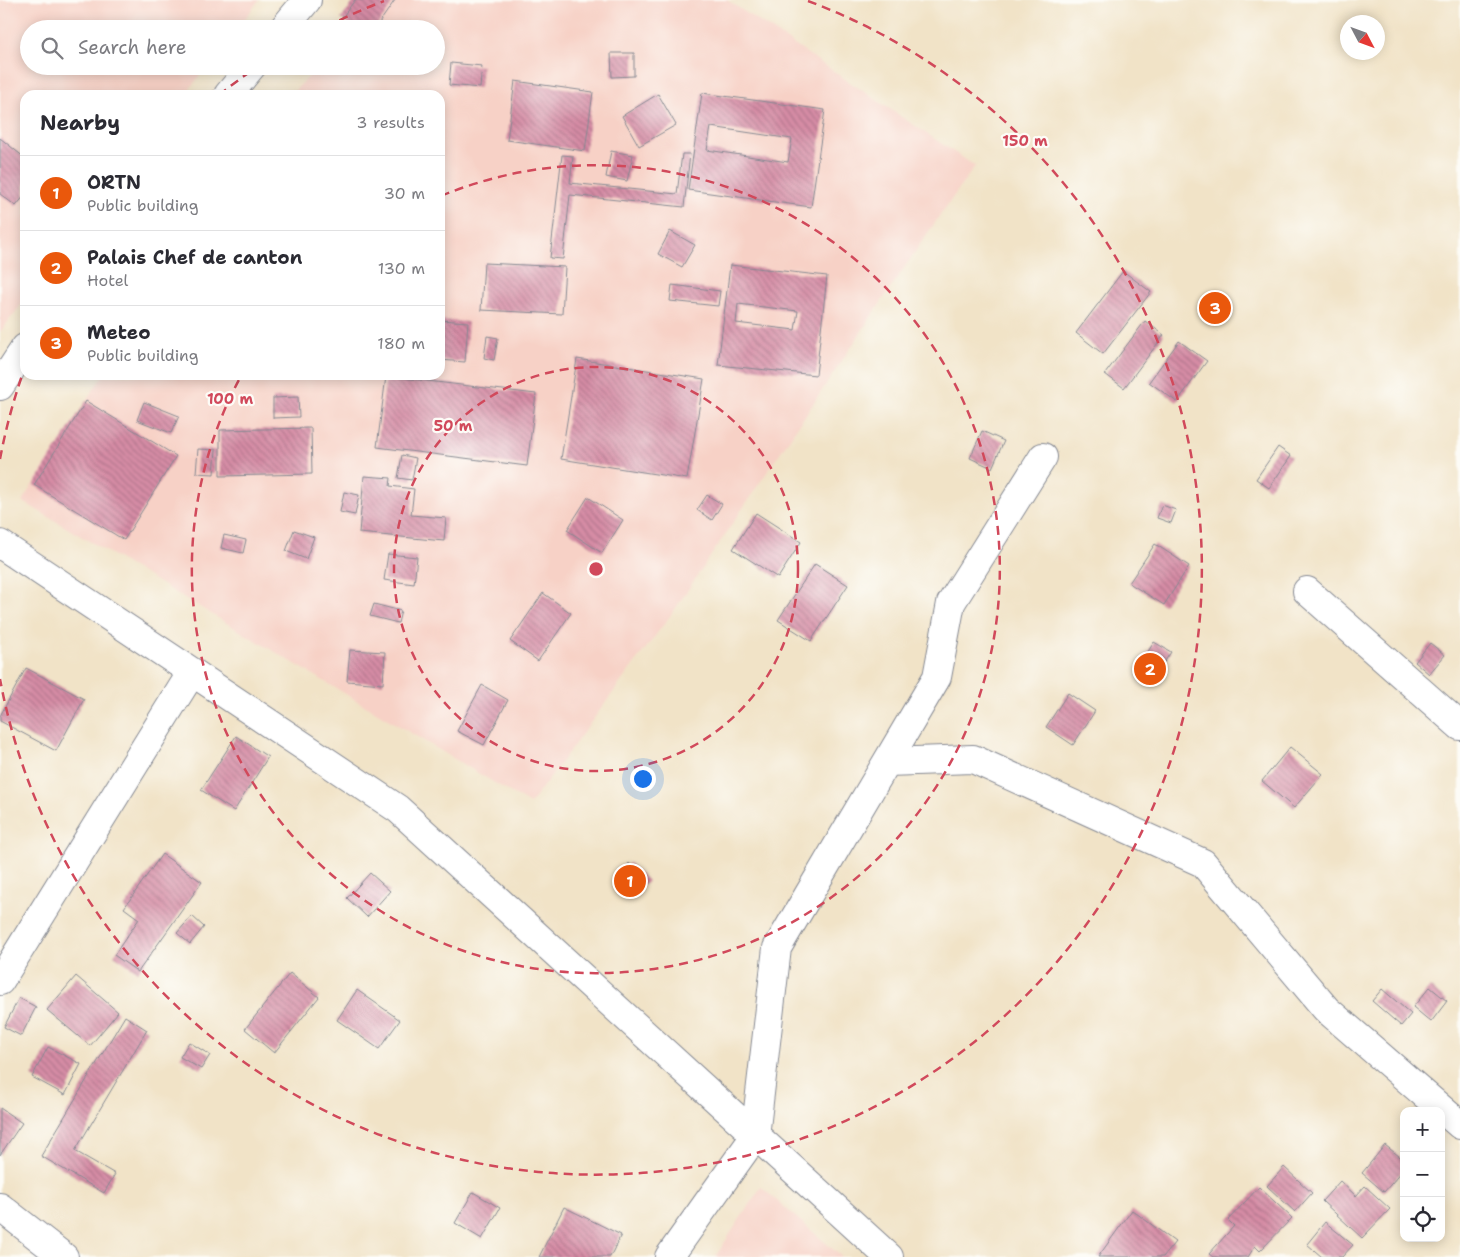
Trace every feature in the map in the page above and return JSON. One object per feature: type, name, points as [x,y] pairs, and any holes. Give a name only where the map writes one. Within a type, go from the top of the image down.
[{"type":"street","points":[[291,20],[308,0]]},
{"type":"street","points":[[232,90],[245,75]]},
{"type":"street","points":[[0,386],[20,356]]},
{"type":"street","points":[[669,1257],[755,1136],[777,948],[936,678],[951,603],[1043,457]]},
{"type":"street","points":[[0,544],[398,809],[889,1257]]},
{"type":"street","points":[[1307,591],[1460,726]]},
{"type":"street","points":[[0,980],[192,672]]},
{"type":"street","points":[[887,762],[972,759],[1203,863],[1326,1009],[1460,1125]]},
{"type":"street","points":[[0,1207],[64,1257]]},
{"type":"shaded area","points":[[0,0],[259,0],[244,20],[20,20],[20,75],[200,75],[189,90],[20,90],[20,306],[0,332]]},
{"type":"shaded area","points":[[363,0],[727,0],[975,166],[927,234],[673,612],[530,804],[22,501],[100,380],[445,380],[445,90],[295,90],[311,75],[445,75],[445,20],[351,20]]},
{"type":"shaded area","points":[[761,1187],[842,1257],[715,1257]]},
{"type":"building","points":[[355,0],[395,0],[381,20],[341,19]]},
{"type":"building","points":[[611,53],[634,53],[634,76],[612,77]]},
{"type":"building","points":[[451,63],[482,66],[480,88],[449,85]]},
{"type":"building","points":[[515,81],[593,92],[585,151],[507,140]]},
{"type":"building","points":[[702,93],[825,110],[811,207],[688,190]],"holes":[[[711,127],[792,139],[788,162],[707,150]]]},
{"type":"building","points":[[658,94],[676,125],[639,146],[622,116]]},
{"type":"building","points":[[0,138],[20,154],[20,201],[16,206],[0,194]]},
{"type":"building","points":[[611,151],[633,155],[627,181],[606,177]]},
{"type":"building","points":[[682,154],[690,154],[684,207],[570,195],[563,259],[550,258],[562,155],[573,156],[570,183],[677,194]]},
{"type":"building","points":[[670,231],[695,245],[682,267],[658,254]]},
{"type":"building","points":[[484,263],[565,267],[562,314],[481,310]]},
{"type":"building","points":[[730,265],[827,276],[816,375],[718,365]],"holes":[[[738,304],[798,311],[795,330],[736,323]]]},
{"type":"building","points":[[1123,271],[1151,292],[1103,354],[1076,333]]},
{"type":"building","points":[[672,285],[720,291],[718,306],[670,301]]},
{"type":"building","points":[[445,320],[468,322],[465,362],[445,360]]},
{"type":"building","points":[[1145,321],[1164,335],[1124,388],[1105,374]]},
{"type":"building","points":[[487,336],[498,338],[494,360],[484,358]]},
{"type":"building","points":[[1179,341],[1207,361],[1177,402],[1149,382]]},
{"type":"building","points":[[577,359],[704,379],[687,479],[561,459]]},
{"type":"building","points":[[385,380],[419,380],[536,394],[527,466],[377,447]]},
{"type":"building","points":[[298,397],[299,417],[273,418],[273,398]]},
{"type":"building","points":[[86,401],[176,456],[124,540],[34,485]]},
{"type":"building","points":[[144,402],[179,416],[171,433],[137,420]]},
{"type":"building","points":[[311,428],[312,474],[220,476],[220,430]]},
{"type":"building","points":[[982,431],[1004,441],[992,468],[970,458]]},
{"type":"building","points":[[1278,447],[1291,456],[1269,488],[1256,479]]},
{"type":"building","points":[[198,449],[216,450],[214,474],[196,473]]},
{"type":"building","points":[[402,455],[416,458],[412,480],[398,478]]},
{"type":"building","points":[[364,476],[391,478],[390,486],[414,489],[411,515],[446,518],[444,541],[359,533]]},
{"type":"building","points":[[344,492],[359,495],[355,515],[340,512]]},
{"type":"building","points":[[707,495],[722,504],[712,520],[697,510]]},
{"type":"building","points":[[588,497],[623,520],[602,553],[567,530]]},
{"type":"building","points":[[1162,505],[1176,510],[1171,523],[1157,518]]},
{"type":"building","points":[[756,513],[801,542],[778,578],[733,549]]},
{"type":"building","points":[[294,530],[314,537],[306,559],[286,551]]},
{"type":"building","points":[[224,535],[246,540],[243,553],[221,548]]},
{"type":"building","points":[[1155,544],[1189,566],[1164,605],[1129,583]]},
{"type":"building","points":[[388,554],[417,557],[414,584],[384,580]]},
{"type":"building","points":[[815,564],[848,585],[811,641],[778,620]]},
{"type":"building","points":[[543,593],[571,613],[538,661],[510,641]]},
{"type":"building","points":[[374,604],[401,611],[398,623],[370,616]]},
{"type":"building","points":[[1154,642],[1171,652],[1155,676],[1139,666]]},
{"type":"building","points":[[1430,643],[1445,655],[1429,674],[1415,662]]},
{"type":"building","points":[[350,650],[385,652],[383,684],[347,681]]},
{"type":"building","points":[[26,668],[84,699],[56,751],[0,721],[0,716]]},
{"type":"building","points":[[482,685],[508,700],[484,745],[457,731]]},
{"type":"building","points":[[1068,693],[1095,711],[1073,745],[1046,727]]},
{"type":"building","points":[[236,736],[268,757],[234,811],[201,790]]},
{"type":"building","points":[[1290,747],[1323,774],[1294,808],[1262,781]]},
{"type":"building","points":[[162,854],[202,882],[138,972],[114,955],[139,919],[124,908]]},
{"type":"building","points":[[629,863],[648,881],[634,895],[616,878]]},
{"type":"building","points":[[370,873],[390,891],[367,917],[347,898]]},
{"type":"building","points":[[192,916],[204,927],[190,944],[177,933]]},
{"type":"building","points":[[290,973],[319,997],[274,1053],[245,1029]]},
{"type":"building","points":[[76,976],[118,1012],[90,1046],[47,1010]]},
{"type":"building","points":[[1430,987],[1447,1001],[1431,1022],[1413,1007]]},
{"type":"building","points":[[1382,989],[1411,1014],[1401,1026],[1372,1001]]},
{"type":"building","points":[[357,990],[400,1020],[379,1049],[337,1020]]},
{"type":"building","points":[[19,998],[36,1007],[21,1036],[4,1027]]},
{"type":"building","points":[[125,1016],[147,1030],[75,1151],[115,1174],[104,1193],[41,1156]]},
{"type":"building","points":[[189,1042],[210,1055],[201,1069],[180,1057]]},
{"type":"building","points":[[48,1047],[81,1064],[65,1095],[32,1077]]},
{"type":"building","points":[[0,1108],[22,1123],[0,1155]]},
{"type":"building","points":[[1385,1145],[1400,1157],[1400,1174],[1384,1192],[1362,1173]]},
{"type":"building","points":[[1284,1167],[1312,1193],[1295,1212],[1267,1186]]},
{"type":"building","points":[[1340,1181],[1356,1196],[1365,1186],[1390,1209],[1362,1238],[1322,1201]]},
{"type":"building","points":[[1259,1187],[1292,1218],[1260,1251],[1255,1246],[1248,1257],[1213,1257],[1209,1254],[1234,1226],[1228,1220]]},
{"type":"building","points":[[473,1192],[500,1208],[482,1239],[455,1223]]},
{"type":"building","points":[[564,1207],[621,1235],[610,1257],[539,1257]]},
{"type":"building","points":[[1132,1210],[1175,1242],[1163,1257],[1098,1257]]},
{"type":"building","points":[[1325,1222],[1353,1245],[1342,1257],[1322,1257],[1307,1244]]},
{"type":"place","name":"Meteo","points":[[1215,308]]},
{"type":"place","name":"Palais Chef de canton","points":[[1150,669]]},
{"type":"place","name":"ORTN","points":[[630,881]]}]
